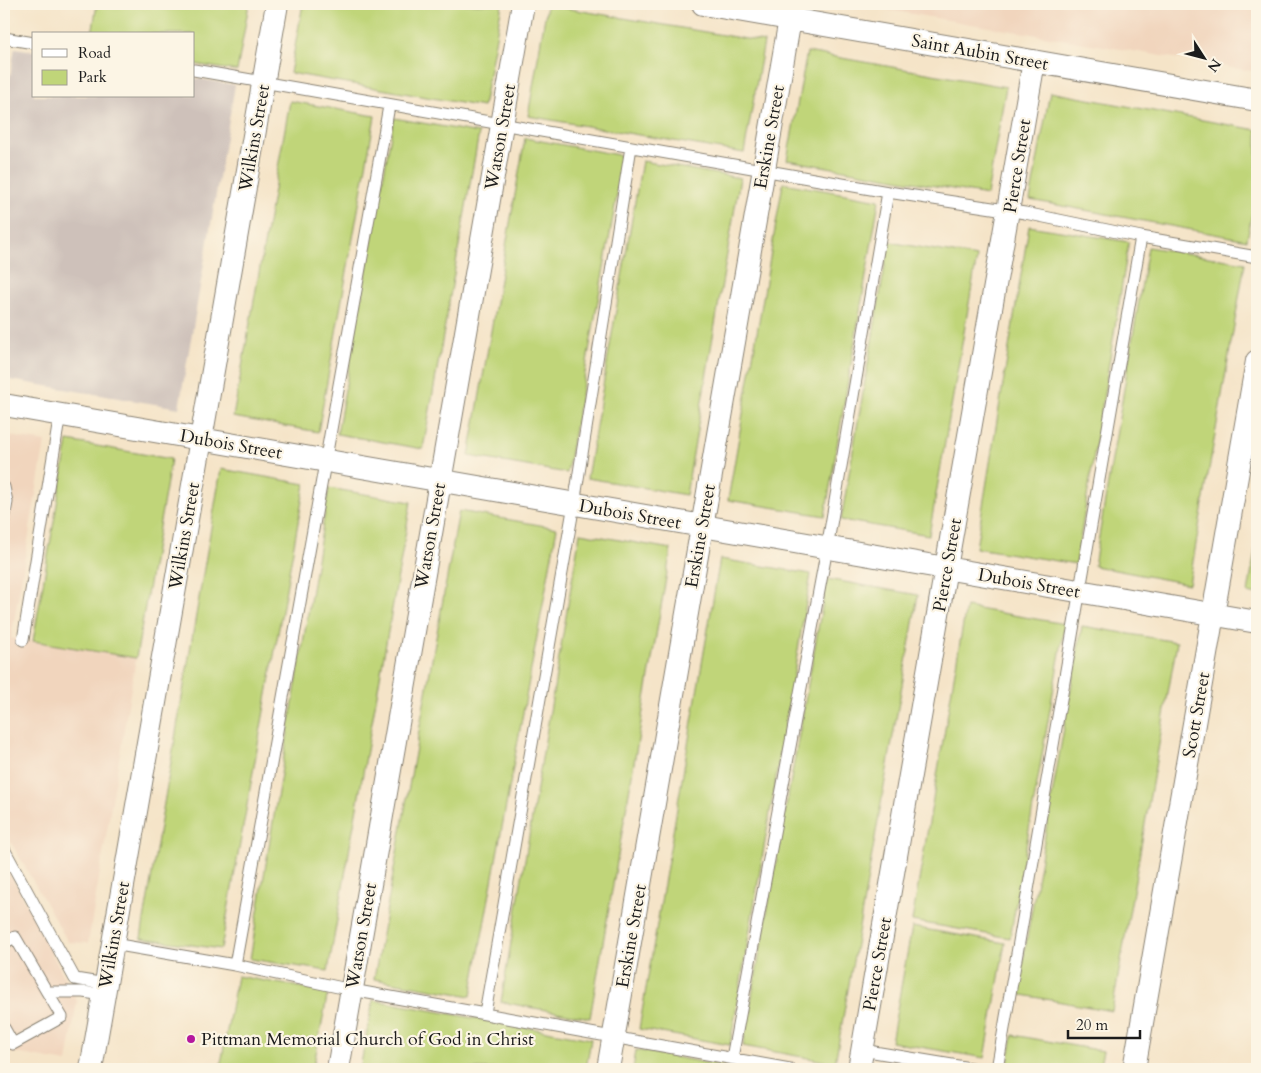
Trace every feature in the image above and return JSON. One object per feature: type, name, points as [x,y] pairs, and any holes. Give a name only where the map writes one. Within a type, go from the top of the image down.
[{"type":"street","name":"Wilkins Street","points":[[92,1069],[277,4]]},
{"type":"street","name":"Watson Street","points":[[338,1069],[523,4]]},
{"type":"street","name":"Saint Aubin Street","points":[[703,4],[791,11],[1034,61],[1257,100]]},
{"type":"street","name":"Erskine Street","points":[[608,1069],[791,11]]},
{"type":"street","name":"Pierce Street","points":[[860,1060],[1034,61]]},
{"type":"street","name":"Scott Street","points":[[1134,1069],[1257,361]]},
{"type":"street","name":"Dubois Street","points":[[4,404],[1257,622]]},
{"type":"lane","points":[[4,38],[32,44]]},
{"type":"lane","points":[[195,70],[389,106],[1009,211],[1257,257]]},
{"type":"lane","points":[[235,965],[389,106]]},
{"type":"lane","points":[[485,1013],[574,504],[632,147]]},
{"type":"lane","points":[[732,1058],[827,548],[888,192]]},
{"type":"lane","points":[[997,1069],[1141,237]]},
{"type":"lane","points":[[23,640],[60,414]]},
{"type":"lane","points":[[4,486],[7,502],[4,520]]},
{"type":"lane","points":[[4,849],[74,979],[105,989]]},
{"type":"lane","points":[[4,943],[15,938],[62,1017],[14,1044],[4,1028]]},
{"type":"lane","points":[[113,944],[235,965],[352,990],[790,1069]]},
{"type":"lane","points":[[47,992],[83,992],[105,989]]},
{"type":"lane","points":[[860,1060],[976,1069]]},
{"type":"shaded area","points":[[853,4],[1257,4],[1257,72]]},
{"type":"shaded area","points":[[15,48],[32,51],[32,98],[195,98],[195,78],[235,85],[179,408],[4,379],[4,111]]},
{"type":"shaded area","points":[[4,435],[45,442],[11,638],[136,658],[88,943],[68,942],[4,830]]},
{"type":"shaded area","points":[[4,862],[77,1001],[67,1062],[4,1051]]},
{"type":"green space","points":[[97,4],[249,4],[237,71],[195,64],[195,32],[92,32]]},
{"type":"green space","points":[[303,4],[502,4],[483,107],[290,73]]},
{"type":"green space","points":[[547,5],[764,42],[744,153],[528,116]]},
{"type":"green space","points":[[807,52],[1006,87],[987,195],[787,160]]},
{"type":"green space","points":[[1050,92],[1257,130],[1257,187],[1247,240],[1030,200]]},
{"type":"green space","points":[[290,101],[375,116],[318,432],[233,417]]},
{"type":"green space","points":[[394,118],[479,133],[423,449],[337,434]]},
{"type":"green space","points":[[525,138],[624,156],[567,473],[469,456]]},
{"type":"green space","points":[[642,161],[740,178],[686,495],[587,478]]},
{"type":"green space","points":[[783,183],[879,200],[825,516],[728,500]]},
{"type":"green space","points":[[1029,226],[1129,242],[1076,564],[976,548]]},
{"type":"green space","points":[[889,242],[977,257],[929,535],[841,520]]},
{"type":"green space","points":[[1148,247],[1245,263],[1189,584],[1094,566]]},
{"type":"green space","points":[[68,441],[171,459],[136,658],[33,641]]},
{"type":"green space","points":[[221,469],[305,484],[221,949],[141,938]]},
{"type":"green space","points":[[329,488],[411,502],[328,971],[250,959]]},
{"type":"green space","points":[[459,511],[557,528],[471,996],[374,979]]},
{"type":"green space","points":[[580,533],[671,549],[590,1018],[501,1002]]},
{"type":"green space","points":[[1257,539],[1257,595],[1248,593]]},
{"type":"green space","points":[[720,559],[811,574],[730,1045],[639,1029]]},
{"type":"green space","points":[[827,579],[918,595],[835,1063],[743,1046]]},
{"type":"green space","points":[[966,607],[1065,624],[1010,938],[912,921]]},
{"type":"green space","points":[[1082,626],[1177,642],[1112,1011],[1017,994]]},
{"type":"green space","points":[[912,927],[1005,943],[985,1058],[891,1042]]},
{"type":"green space","points":[[237,976],[328,992],[313,1069],[220,1069]]},
{"type":"green space","points":[[373,1000],[591,1039],[586,1069],[360,1069]]},
{"type":"green space","points":[[1013,1035],[1103,1051],[1099,1069],[1007,1069]]},
{"type":"green space","points":[[636,1050],[740,1069],[633,1069]]},
{"type":"place","name":"Pittman Memorial Church of God in Christ","points":[[191,1039]]}]
